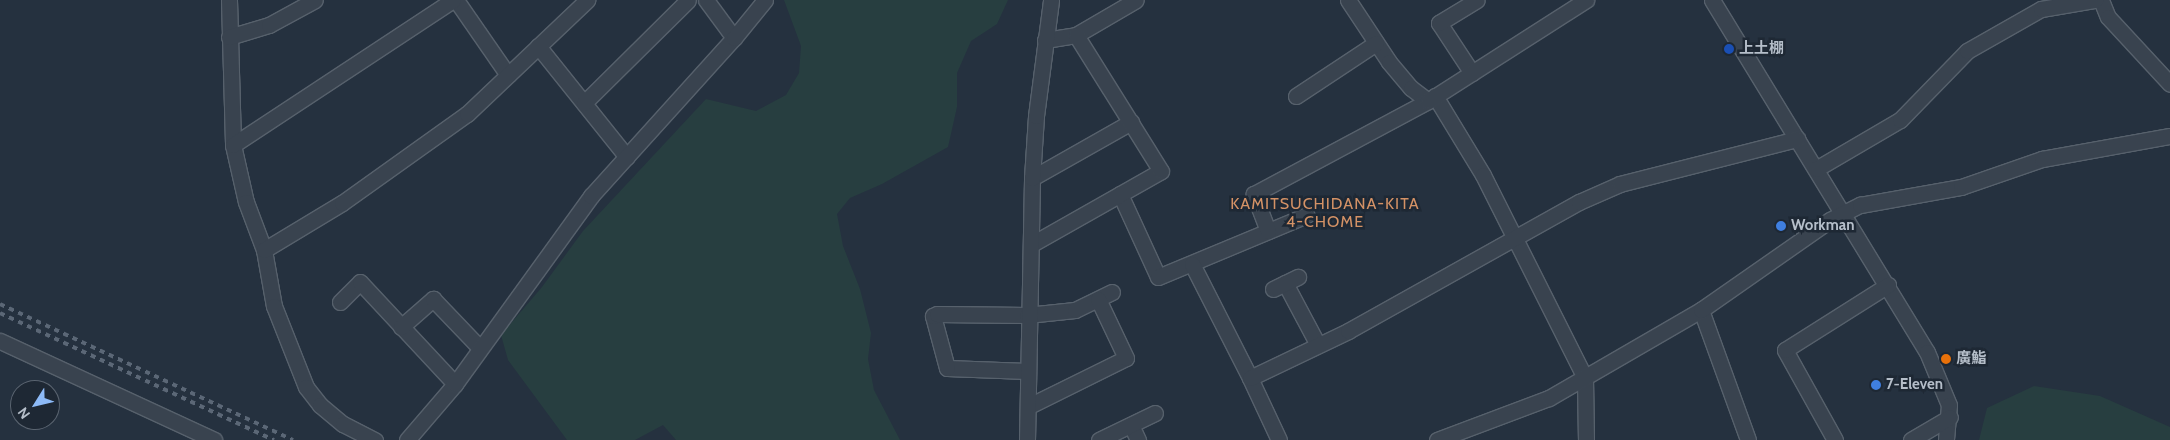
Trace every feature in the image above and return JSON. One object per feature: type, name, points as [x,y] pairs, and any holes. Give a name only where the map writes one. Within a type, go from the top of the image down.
[{"type":"street","points":[[230,0],[229,37],[232,145],[246,202],[264,250],[274,306],[306,387],[320,405],[343,424],[375,440]]},
{"type":"street","points":[[229,37],[269,25],[315,0]]},
{"type":"street","points":[[232,145],[452,0]]},
{"type":"street","points":[[456,0],[508,74]]},
{"type":"street","points":[[264,250],[342,203],[467,114],[587,0]]},
{"type":"street","points":[[584,103],[688,0]]},
{"type":"street","points":[[706,0],[734,38]]},
{"type":"street","points":[[407,440],[455,384],[576,215],[734,38],[765,0]]},
{"type":"street","points":[[1027,440],[1029,406],[1027,315],[1032,244],[1032,178],[1045,40],[1051,0]]},
{"type":"street","points":[[1045,40],[1076,35],[1136,0]]},
{"type":"street","points":[[1348,0],[1376,43],[1411,88],[1432,99],[1483,175],[1585,378],[1586,440]]},
{"type":"street","points":[[1472,73],[1439,23],[1477,0]]},
{"type":"street","points":[[1268,230],[1254,194],[1432,99],[1586,0]]},
{"type":"street","points":[[1816,169],[1900,120],[1967,51],[2041,9],[2095,0]]},
{"type":"street","points":[[2101,0],[2108,17],[2170,84]]},
{"type":"street","points":[[1714,2],[1888,286],[1943,384],[1950,417],[1946,440]]},
{"type":"street","points":[[1032,244],[1161,171],[1076,35]]},
{"type":"street","points":[[1296,96],[1376,43]]},
{"type":"street","points":[[538,46],[627,157]]},
{"type":"street","points":[[1032,178],[1131,122]]},
{"type":"street","points":[[1437,440],[1549,398],[1585,378],[1701,310],[1842,213],[1860,205],[1961,187],[2042,159],[2170,136]]},
{"type":"street","points":[[1250,378],[1318,345],[1515,236],[1620,184],[1797,139]]},
{"type":"street","points":[[1120,194],[1158,277],[1268,230],[1307,216]]},
{"type":"street","points":[[1192,264],[1279,440]]},
{"type":"street","points":[[340,302],[360,282],[455,384]]},
{"type":"street","points":[[1285,283],[1318,345]]},
{"type":"street","points":[[1835,440],[1785,350],[1888,286]]},
{"type":"street","points":[[1027,371],[947,368],[933,316],[938,314],[1027,315],[1075,310],[1112,292]]},
{"type":"street","points":[[401,327],[433,299],[480,348]]},
{"type":"street","points":[[1029,406],[1126,358],[1098,299]]},
{"type":"street","points":[[1701,310],[1748,440]]},
{"type":"street","points":[[0,341],[214,440]]},
{"type":"street","points":[[1099,440],[1156,413]]},
{"type":"street","points":[[1911,440],[1950,417]]},
{"type":"street","points":[[1131,425],[1138,440]]},
{"type":"green space","points":[[784,0],[1008,0],[997,24],[971,41],[957,73],[957,107],[948,147],[882,184],[850,198],[837,214],[843,246],[860,289],[871,333],[868,359],[874,390],[900,440],[676,440],[663,425],[635,440],[567,440],[508,360],[501,335],[542,287],[583,231],[706,99],[756,111],[786,95],[799,73],[801,46]]},
{"type":"green space","points":[[2034,386],[2100,396],[2170,427],[2170,440],[1979,440],[1987,408]]},
{"type":"railway","points":[[0,304],[293,440]]},
{"type":"railway","points":[[0,313],[274,440]]},
{"type":"place","name":"上土棚","points":[[1729,49]]},
{"type":"place","name":"Workman","points":[[1781,226]]},
{"type":"place","name":"廣鮨","points":[[1946,359]]},
{"type":"place","name":"7-Eleven","points":[[1876,385]]},
{"type":"district","name":"KAMITSUCHIDANA-KITA 4-CHOME","points":[[1325,213]]}]
